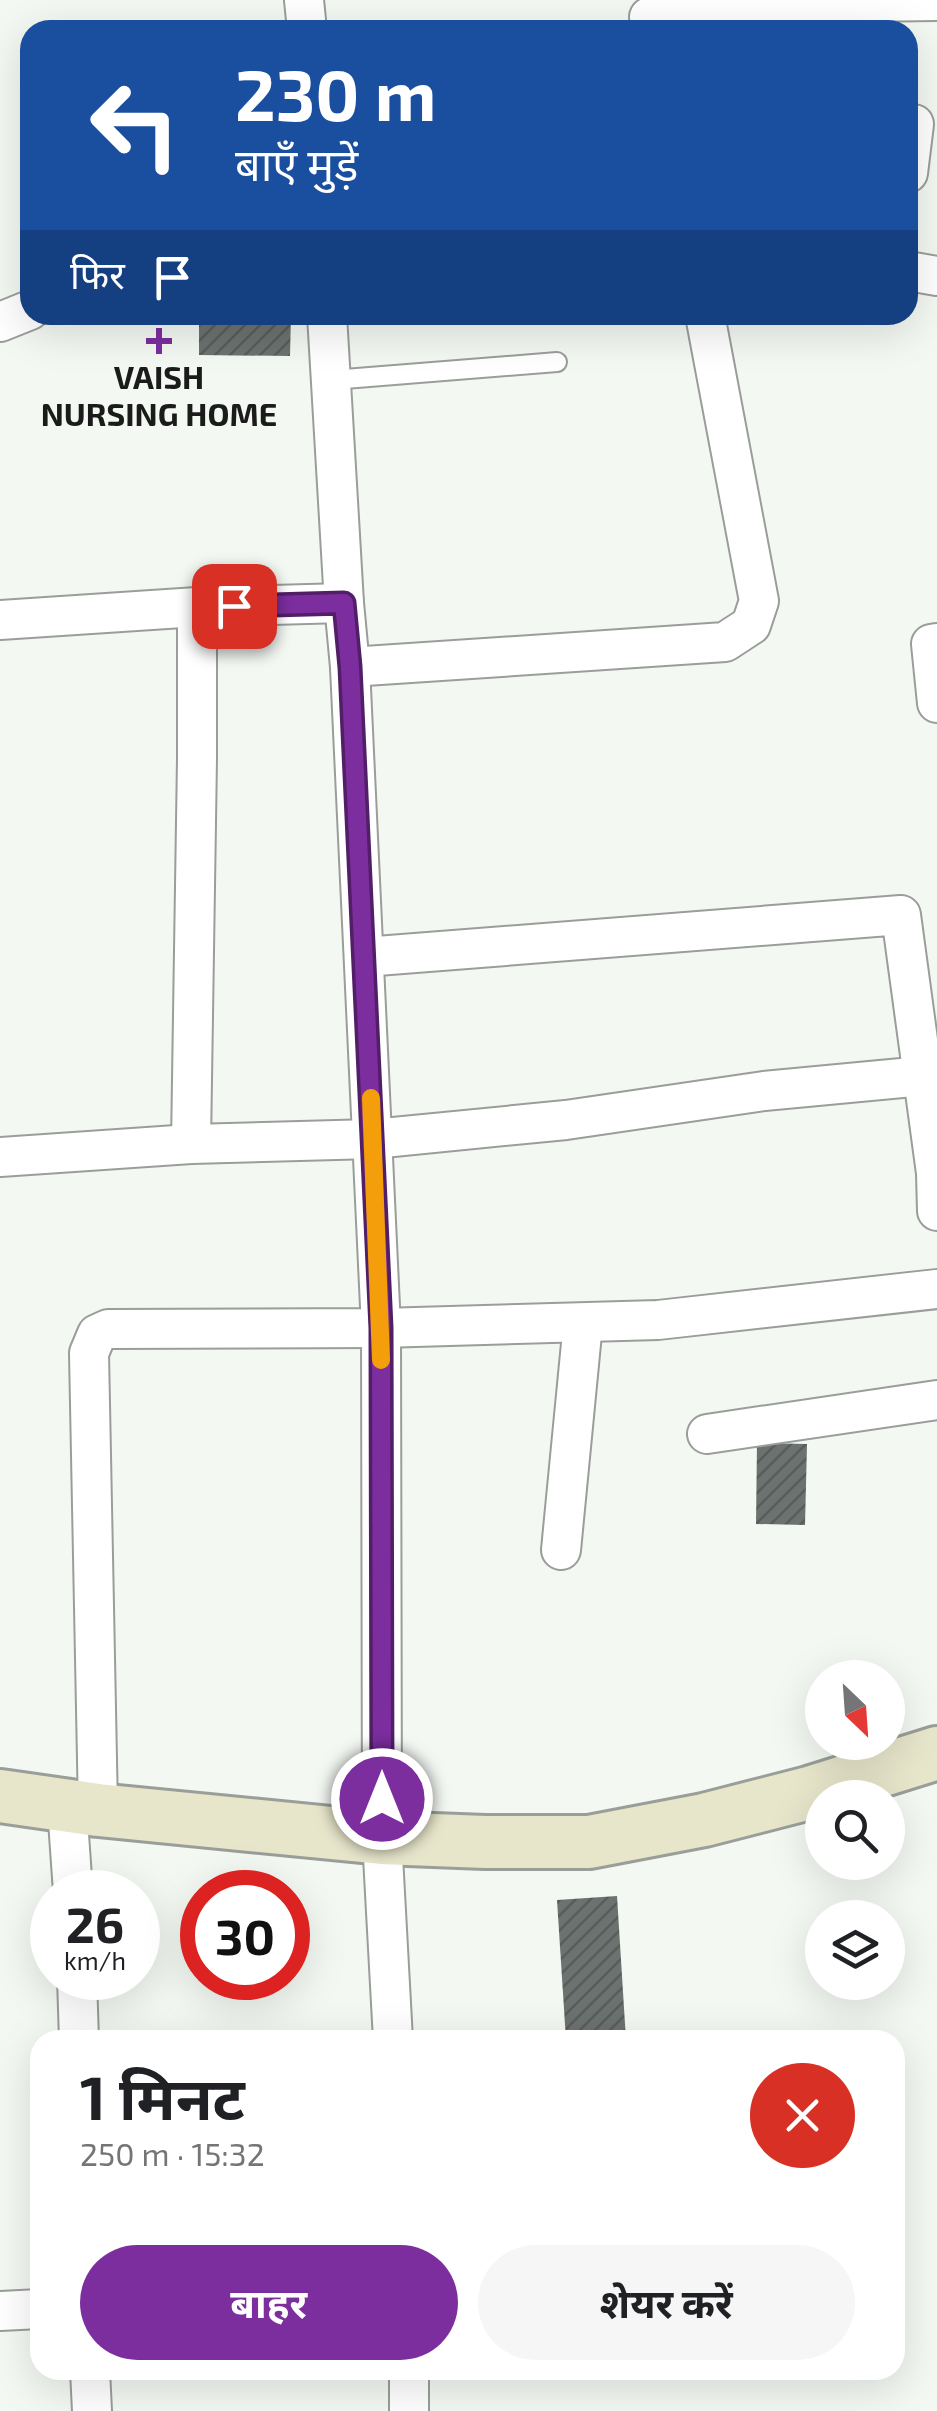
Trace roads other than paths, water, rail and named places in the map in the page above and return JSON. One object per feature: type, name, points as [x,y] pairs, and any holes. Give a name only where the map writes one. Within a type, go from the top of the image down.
[{"type":"street","points":[[649,16],[780,2],[937,1]]},
{"type":"street","points":[[328,325],[350,667],[381,1328],[382,1838],[392,2030]]},
{"type":"street","points":[[350,667],[725,642],[752,625],[759,601],[707,325]]},
{"type":"street","points":[[0,620],[344,603]]},
{"type":"street","points":[[190,1144],[196,608]]},
{"type":"street","points":[[937,643],[931,644],[937,703]]},
{"type":"street","points":[[364,956],[901,915],[936,1173],[937,1211]]},
{"type":"street","points":[[0,1157],[190,1144],[372,1139],[566,1120],[764,1090],[923,1076]]},
{"type":"street","points":[[75,1870],[82,1808],[89,1353],[97,1334],[108,1329],[381,1328],[658,1320],[937,1289]]},
{"type":"street","points":[[562,1550],[583,1323]]},
{"type":"street","points":[[707,1434],[937,1400]]},
{"type":"street","points":[[0,1796],[382,1838],[589,1842],[704,1820],[809,1793],[937,1753]]},
{"type":"street","points":[[78,2000],[79,2030]]},
{"type":"street","points":[[0,2311],[30,2310]]},
{"type":"street","points":[[90,2380],[92,2411]]},
{"type":"street","points":[[409,2380],[409,2411]]},
{"type":"lane","points":[[332,380],[556,362]]},
{"type":"place","name":"VAISH NURSING HOME","points":[[159,341]]}]
